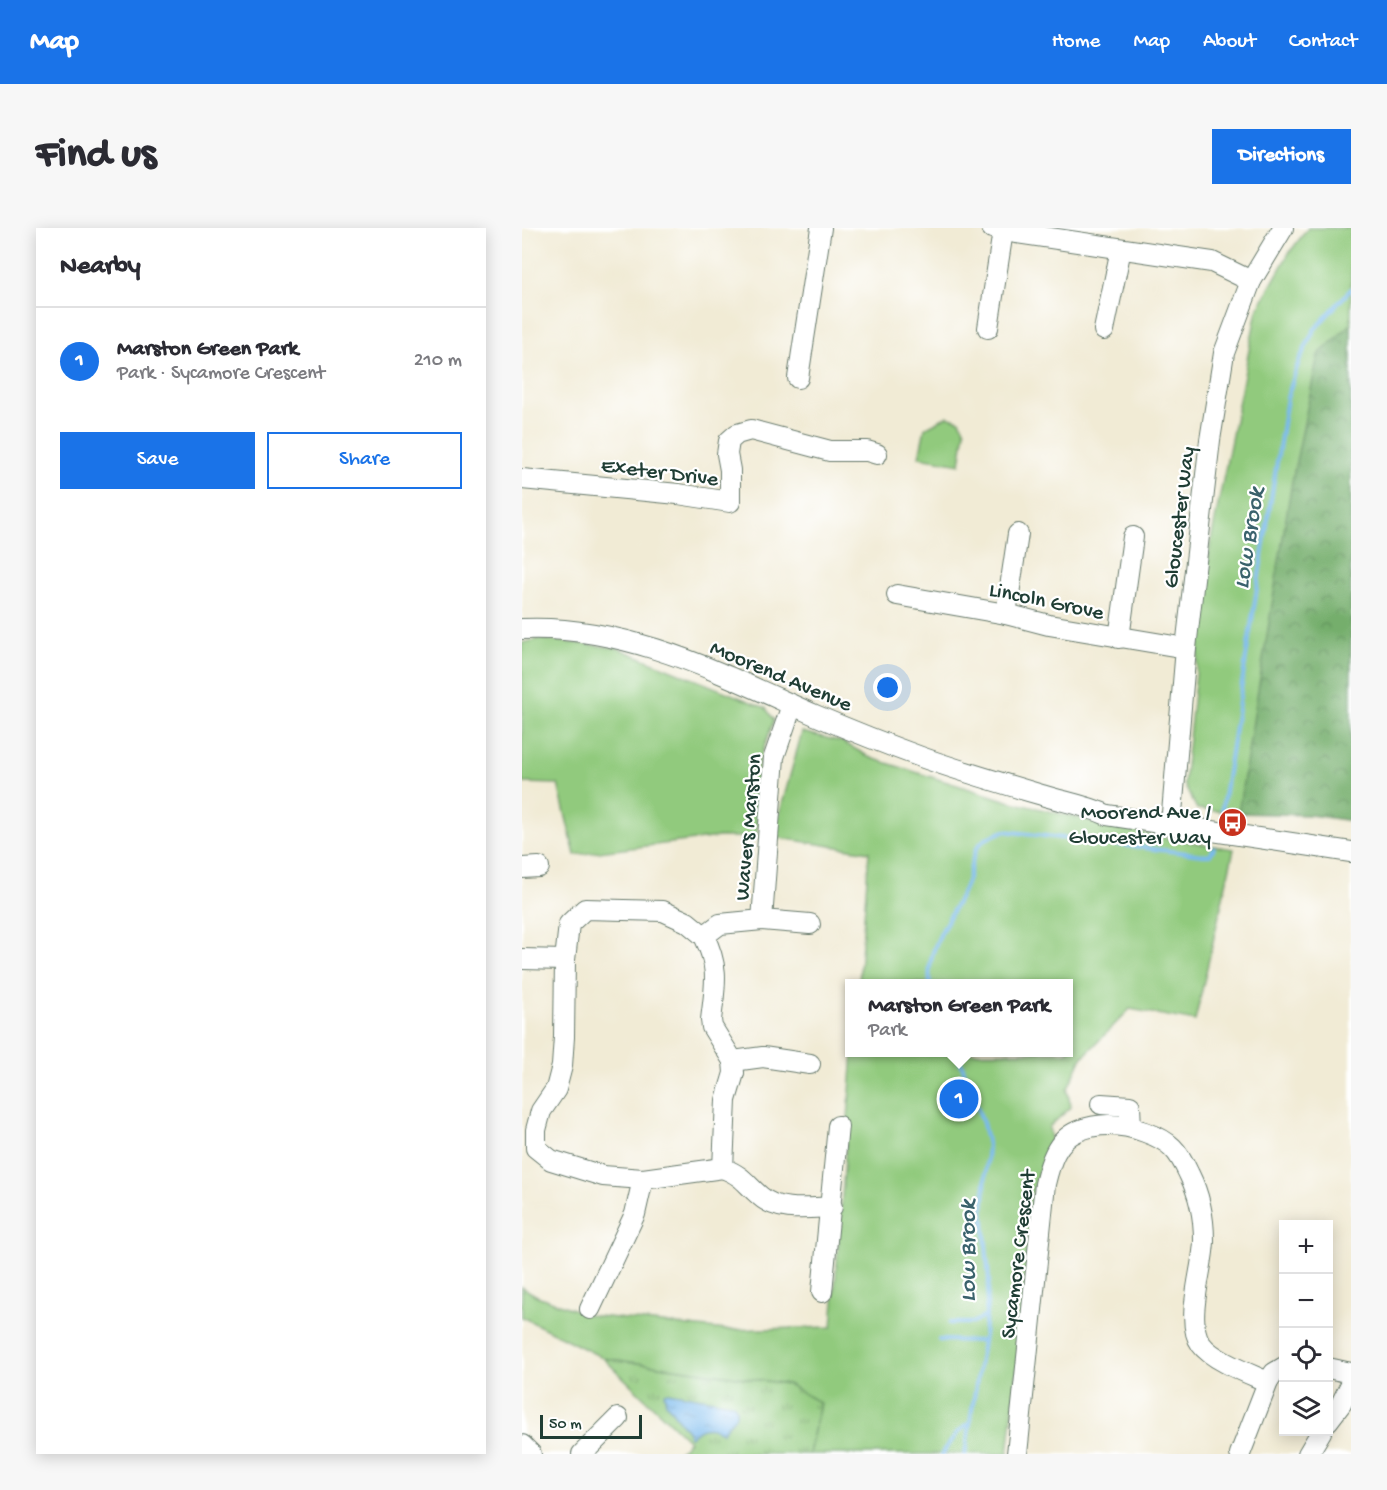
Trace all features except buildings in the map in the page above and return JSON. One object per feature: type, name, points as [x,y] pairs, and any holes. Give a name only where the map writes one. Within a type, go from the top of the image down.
[{"type":"street","points":[[798,378],[821,228]]},
{"type":"street","name":"Gloucester Way","points":[[1171,825],[1186,648],[1210,440],[1224,353],[1251,281],[1283,228]]},
{"type":"street","points":[[988,328],[998,230],[1212,262],[1251,281]]},
{"type":"street","points":[[1104,330],[1120,249]]},
{"type":"street","name":"Exeter Drive","points":[[522,480],[678,494],[730,502],[730,470],[727,454],[729,441],[737,434],[751,430],[830,451],[867,451],[878,454]]},
{"type":"street","points":[[1006,614],[1018,534]]},
{"type":"street","points":[[1119,638],[1133,537]]},
{"type":"street","name":"Lincoln Grove","points":[[897,595],[1006,614],[1049,625],[1119,638],[1186,648]]},
{"type":"street","name":"Moorend Avenue","points":[[522,629],[559,629],[629,640],[725,676],[922,757],[1043,796],[1089,807],[1127,810],[1148,820],[1171,825],[1351,852]]},
{"type":"street","name":"Wavers Marston","points":[[762,920],[774,757],[792,705]]},
{"type":"street","points":[[723,1168],[726,1100],[734,1073],[734,1061],[712,1028],[717,976],[713,955],[704,936],[687,922],[663,911],[585,909],[570,924],[565,960],[562,1066],[556,1089],[541,1111],[529,1153],[603,1176],[643,1179],[723,1168],[740,1175],[761,1197],[772,1204],[787,1208],[832,1207]]},
{"type":"street","name":"Wavers Marston","points":[[704,936],[720,924],[762,920],[810,924]]},
{"type":"street","points":[[522,959],[565,960]]},
{"type":"street","points":[[734,1061],[764,1057],[810,1064]]},
{"type":"street","points":[[1101,1104],[1130,1106],[1131,1127]]},
{"type":"street","name":"Sycamore Crescent","points":[[1017,1454],[1046,1184],[1054,1154],[1073,1134],[1088,1127],[1112,1125],[1131,1127],[1164,1138],[1176,1150],[1196,1187],[1200,1203],[1204,1242],[1194,1304],[1196,1332],[1200,1344],[1214,1355],[1268,1382]]},
{"type":"street","points":[[822,1292],[838,1126]]},
{"type":"street","points":[[600,1301],[635,1214],[643,1179]]},
{"type":"street","points":[[1333,1369],[1351,1373]]},
{"type":"street","points":[[1240,1454],[1268,1382],[1279,1370]]},
{"type":"street","points":[[1333,1414],[1351,1384]]},
{"type":"street","points":[[582,1454],[618,1418]]},
{"type":"street","points":[[1308,1454],[1319,1436]]},
{"type":"street","points":[[522,1445],[531,1454]]},
{"type":"green space","points":[[1308,228],[1351,228],[1351,324],[1318,355],[1292,481],[1238,813],[1197,809],[1184,784],[1210,545],[1257,310],[1289,253]]},
{"type":"green space","points":[[1351,324],[1351,821],[1310,815],[1238,813],[1292,481],[1318,355]]},
{"type":"green space","points":[[947,416],[960,420],[965,431],[960,464],[919,457],[925,428]]},
{"type":"green space","points":[[539,639],[617,648],[766,708],[774,720],[758,764],[757,837],[719,837],[575,855],[558,784],[522,783],[522,643]]},
{"type":"green space","points":[[802,732],[843,742],[871,758],[1011,802],[1165,838],[1234,849],[1195,1021],[1130,1009],[1081,1059],[1067,1090],[1071,1107],[1049,1127],[1051,1140],[1032,1193],[1022,1325],[1008,1454],[809,1454],[820,1403],[788,1384],[603,1358],[522,1317],[522,1287],[537,1296],[589,1315],[726,1330],[832,1327],[853,1057],[1073,1057],[1073,979],[859,979],[869,852],[773,837]]},
{"type":"green space","points":[[603,1358],[788,1384],[820,1403],[809,1454],[676,1454],[689,1441]]},
{"type":"water","points":[[664,1393],[731,1403],[736,1407],[734,1419],[723,1433],[714,1429],[702,1428],[689,1437],[688,1432],[666,1403]]},
{"type":"waterway","name":"Low Brook","points":[[1222,810],[1287,398],[1299,361],[1314,330],[1351,289]]},
{"type":"waterway","name":"Low Brook","points":[[930,979],[932,957],[936,945],[966,884],[973,856],[982,842],[993,836],[1004,831],[1203,855],[1210,855],[1214,848]]},
{"type":"waterway","name":"Low Brook","points":[[959,1057],[983,1123],[988,1145],[983,1211],[989,1280],[984,1335],[965,1454]]},
{"type":"waterway","points":[[949,1323],[972,1323],[986,1316]]},
{"type":"waterway","points":[[939,1340],[983,1341]]},
{"type":"waterway","points":[[942,1454],[958,1432],[970,1423]]},
{"type":"place","name":"Moorend Ave / Gloucester Way","points":[[1232,823]]},
{"type":"place","name":"Marston Green Park","points":[[959,1099]]}]
